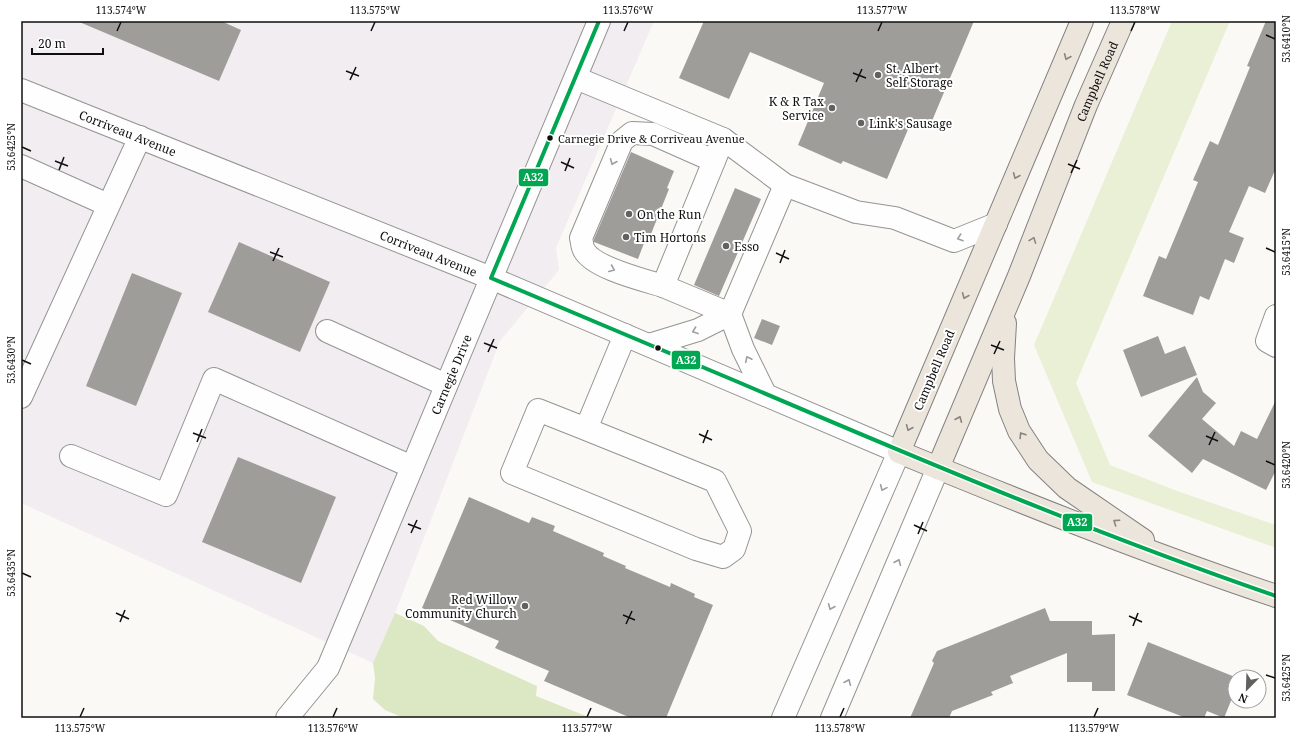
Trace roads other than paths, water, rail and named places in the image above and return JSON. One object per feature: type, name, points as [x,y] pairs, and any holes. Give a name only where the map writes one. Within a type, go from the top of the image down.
[{"type":"main road","name":"Campbell Road","points":[[899,452],[1082,21]]},
{"type":"main road","name":"Campbell Road","points":[[938,468],[1019,276],[1086,105],[1123,21]]},
{"type":"main road","points":[[1019,276],[1005,320],[1003,358],[1004,381],[1010,409],[1019,431],[1038,460],[1067,488],[1172,560]]},
{"type":"main road","points":[[899,452],[1087,528],[1172,560],[1276,596]]},
{"type":"street","name":"Carnegie Drive","points":[[288,718],[328,668],[599,21]]},
{"type":"street","points":[[576,78],[723,139],[785,185],[856,212],[895,218],[954,241],[996,224]]},
{"type":"street","name":"Corriveau Avenue","points":[[21,90],[491,278],[899,452]]},
{"type":"street","points":[[714,160],[653,134],[632,133],[622,141],[581,238],[584,250],[597,263],[663,286],[730,314],[743,350],[765,394]]},
{"type":"street","points":[[21,397],[140,137]]},
{"type":"street","points":[[663,286],[723,139]]},
{"type":"street","points":[[21,166],[108,205]]},
{"type":"street","points":[[649,346],[698,330],[730,314],[785,185]]},
{"type":"street","points":[[1276,316],[1267,341],[1276,346]]},
{"type":"street","points":[[327,331],[446,385]]},
{"type":"street","points":[[586,429],[624,335]]},
{"type":"street","points":[[71,456],[166,495],[214,379],[412,467]]},
{"type":"street","points":[[538,410],[586,429],[715,481],[740,531],[734,549],[723,557],[696,549],[512,473],[538,410]]},
{"type":"street","name":"Campbell Road","points":[[783,718],[899,452]]},
{"type":"street","name":"Campbell Road","points":[[832,718],[938,468]]},
{"type":"place","name":"St. Albert Self Storage","points":[[878,75]]},
{"type":"place","name":"K & R Tax Service","points":[[832,108]]},
{"type":"place","name":"Link's Sausage","points":[[861,123]]},
{"type":"place","name":"Carnegie Drive & Corriveau Avenue","points":[[550,138]]},
{"type":"place","name":"On the Run","points":[[629,214]]},
{"type":"place","name":"Tim Hortons","points":[[626,237]]},
{"type":"place","name":"Esso","points":[[726,246]]},
{"type":"place","name":"Red Willow Community Church","points":[[525,606]]}]
